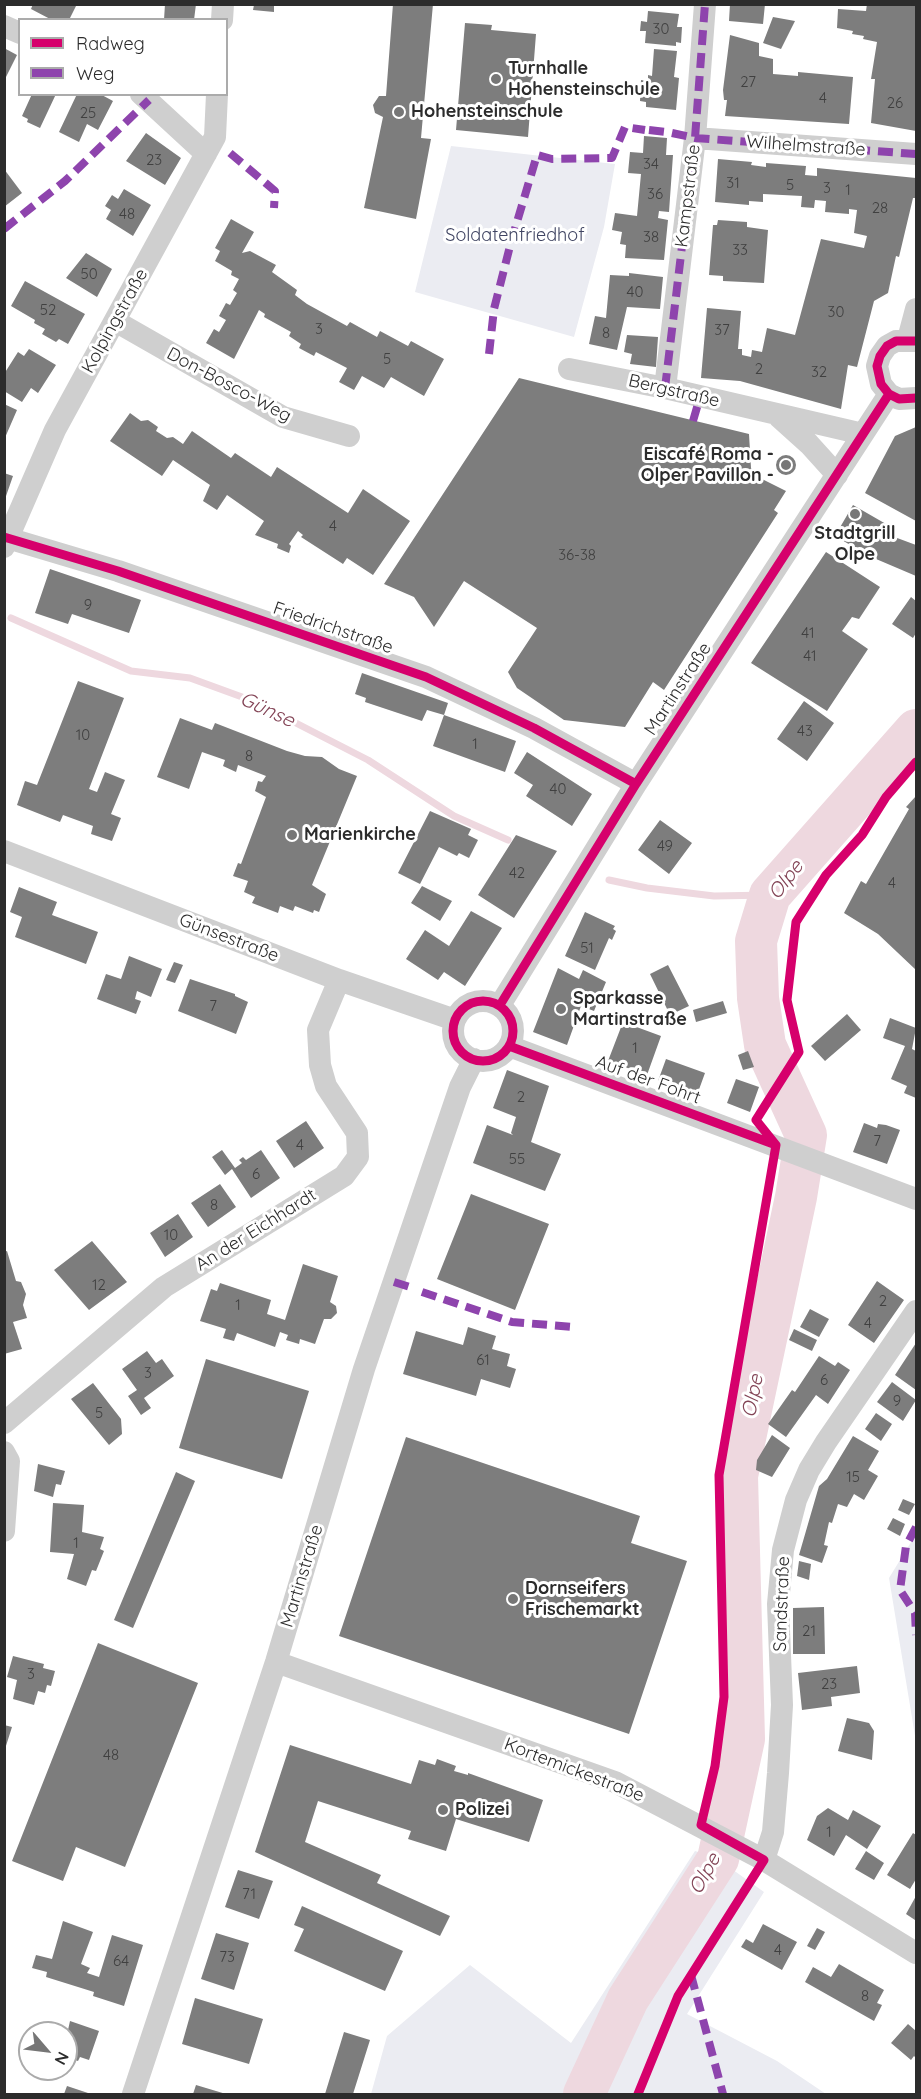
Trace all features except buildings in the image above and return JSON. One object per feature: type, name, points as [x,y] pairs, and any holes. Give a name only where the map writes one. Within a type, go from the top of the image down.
[{"type":"street","name":"Kampstraße","points":[[665,388],[695,138],[705,4]]},
{"type":"street","points":[[4,26],[18,32]]},
{"type":"street","points":[[143,96],[206,154]]},
{"type":"street","name":"Kolpingstraße","points":[[6,541],[55,430],[215,137],[217,96]]},
{"type":"street","name":"Wilhelmstraße","points":[[695,138],[916,154]]},
{"type":"street","points":[[916,309],[912,340],[896,341],[887,346],[880,356],[877,374],[889,394],[899,399],[916,398]]},
{"type":"street","name":"Don-Bosco-Weg","points":[[115,321],[283,417],[349,436]]},
{"type":"street","name":"Bergstraße","points":[[569,369],[665,388],[863,434]]},
{"type":"street","name":"Martinstraße","points":[[500,1005],[636,784],[889,394]]},
{"type":"street","name":"Bergstraße","points":[[778,416],[809,444],[837,475]]},
{"type":"street","name":"Friedrichstraße","points":[[6,541],[118,571],[426,677],[534,728],[636,784]]},
{"type":"street","name":"Günsestraße","points":[[4,850],[339,980],[455,1020]]},
{"type":"street","name":"An der Eichhardt","points":[[4,1424],[164,1287],[344,1176],[358,1157],[357,1133],[326,1086],[320,1065],[318,1030],[339,980]]},
{"type":"street","points":[[483,1000],[500,1005],[511,1019],[513,1037],[509,1046],[498,1057],[474,1059],[466,1056],[456,1044],[453,1028],[455,1020],[466,1006],[474,1002],[483,1000]]},
{"type":"street","name":"Auf der Fohrt","points":[[509,1046],[916,1199]]},
{"type":"street","name":"Martinstraße","points":[[133,2094],[276,1662],[364,1369],[460,1087],[474,1059]]},
{"type":"street","name":"Sandstraße","points":[[764,1860],[773,1832],[782,1705],[778,1604],[783,1550],[796,1500],[809,1470],[826,1442],[916,1311]]},
{"type":"street","points":[[4,1452],[9,1461],[4,1531]]},
{"type":"street","name":"Kortemickestraße","points":[[276,1662],[615,1782],[743,1848],[916,1953]]},
{"type":"green space","name":"Soldatenfriedhof","points":[[451,146],[615,164],[604,227],[574,337],[415,292]]},
{"type":"green space","points":[[916,1534],[916,1742],[889,1578]]},
{"type":"green space","points":[[695,1851],[715,1857],[764,1892],[687,2014],[777,2061],[826,2094],[371,2094],[387,2036],[470,1965],[571,2043]]},
{"type":"waterway","name":"Günse","points":[[11,618],[131,671],[190,678],[253,701],[368,760],[454,816],[508,840]]},
{"type":"waterway","name":"Olpe","points":[[584,2094],[628,1999],[718,1859],[744,1739],[737,1476],[796,1197],[806,1135],[765,1045],[758,998],[756,941],[770,895],[916,730]]},
{"type":"waterway","name":"Günse","points":[[609,880],[647,888],[714,896],[770,895]]},
{"type":"marked path","points":[[665,388],[695,138],[705,4]]},
{"type":"marked path","points":[[4,229],[65,181],[149,100]]},
{"type":"marked path","points":[[489,354],[494,309],[537,155],[552,159],[612,158],[625,127],[645,130]]},
{"type":"marked path","points":[[649,130],[667,132]]},
{"type":"marked path","points":[[672,133],[695,138],[916,154]]},
{"type":"marked path","points":[[230,153],[275,191],[274,208]]},
{"type":"marked path","points":[[693,421],[700,397]]},
{"type":"marked path","points":[[394,1282],[410,1287]]},
{"type":"marked path","points":[[422,1292],[512,1322],[574,1327]]},
{"type":"marked path","points":[[916,1527],[906,1546],[900,1590],[915,1613],[916,1635]]},
{"type":"marked path","points":[[691,1975],[723,2094]]},
{"type":"cycle path","points":[[916,341],[896,341],[887,346],[877,366],[881,384],[889,394],[899,399],[916,398]]},
{"type":"cycle path","points":[[500,1005],[636,784],[889,394]]},
{"type":"cycle path","points":[[4,537],[118,571],[426,677],[534,728],[636,784]]},
{"type":"cycle path","points":[[638,2094],[678,1996],[764,1860],[701,1825],[715,1766],[724,1697],[719,1475],[776,1145],[756,1120],[799,1052],[787,1000],[796,922],[826,875],[862,835],[886,797],[916,762]]},
{"type":"cycle path","points":[[483,1001],[500,1006],[508,1014],[513,1031],[508,1048],[500,1056],[483,1061],[466,1056],[458,1048],[453,1031],[458,1014],[466,1006],[483,1001]]},
{"type":"cycle path","points":[[509,1046],[776,1145]]},
{"type":"place","name":"Turnhalle Hohensteinschule","points":[[496,79]]},
{"type":"place","name":"Hohensteinschule","points":[[399,112]]},
{"type":"place","name":"Eiscafé Roma - Olper Pavillon -","points":[[786,465]]},
{"type":"place","name":"Stadtgrill Olpe","points":[[855,514]]},
{"type":"place","name":"Marienkirche","points":[[292,835]]},
{"type":"place","name":"Sparkasse Martinstraße","points":[[561,1009]]},
{"type":"place","name":"Dornseifers Frischemarkt","points":[[513,1599]]},
{"type":"place","name":"Polizei","points":[[443,1810]]}]
